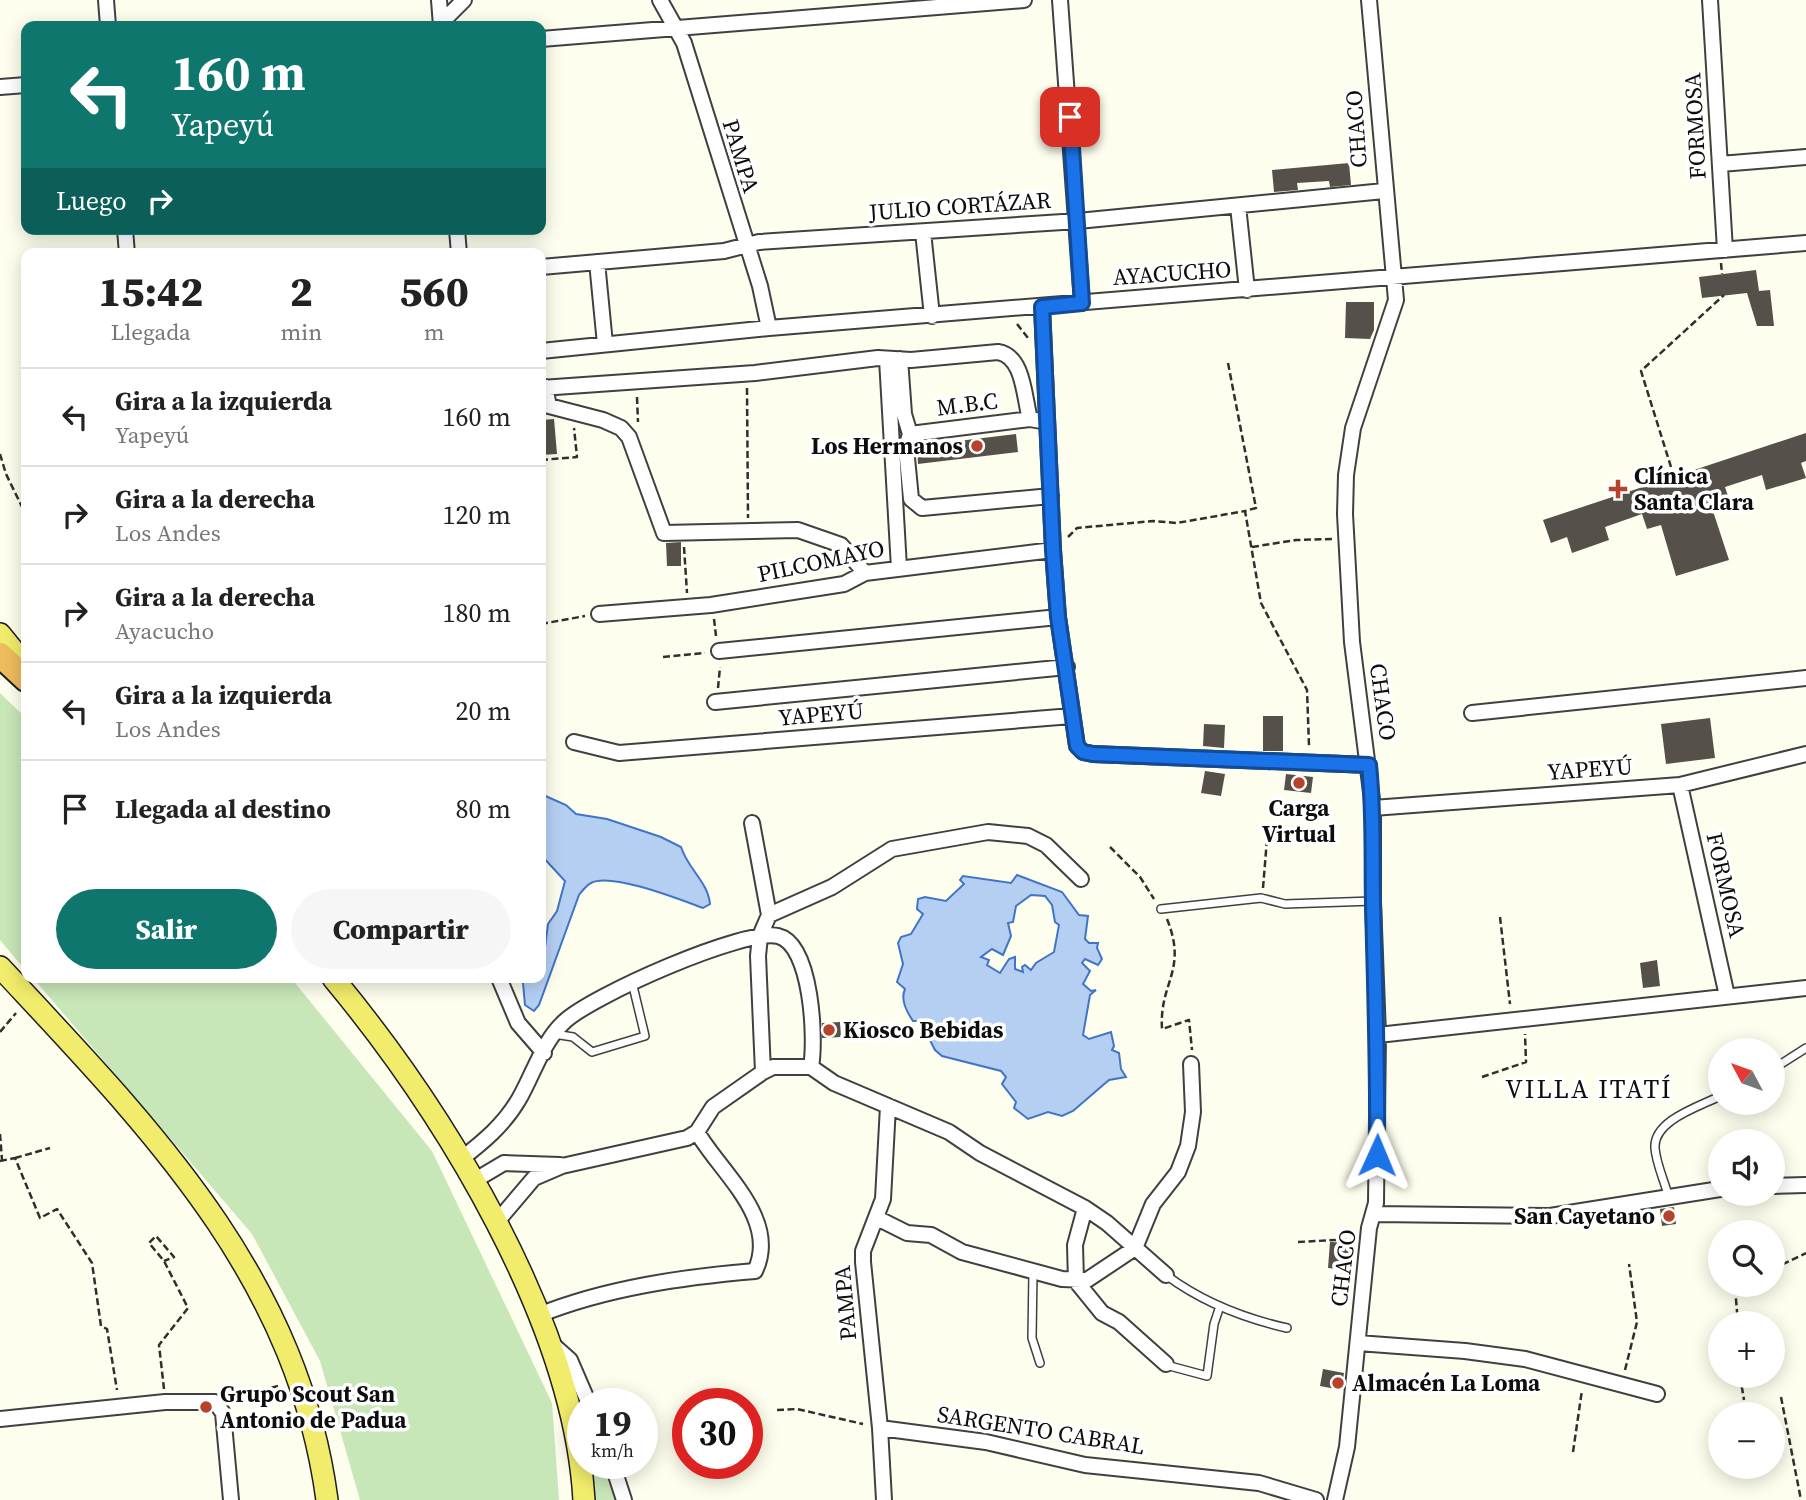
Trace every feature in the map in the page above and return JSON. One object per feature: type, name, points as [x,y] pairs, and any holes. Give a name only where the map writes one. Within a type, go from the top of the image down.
[{"type":"highway","points":[[0,655],[21,674]]},
{"type":"main road","points":[[0,634],[21,660]]},
{"type":"main road","points":[[0,967],[155,1139],[203,1199],[255,1280],[298,1381],[327,1500]]},
{"type":"main road","points":[[337,983],[406,1072],[460,1160],[495,1224],[539,1315],[552,1343],[567,1398],[584,1500]]},
{"type":"street","points":[[106,0],[108,21]]},
{"type":"street","points":[[439,0],[441,21]]},
{"type":"street","points":[[445,21],[464,0]]},
{"type":"street","name":"PAMPA","points":[[660,0],[684,43],[760,286],[769,328]]},
{"type":"street","points":[[546,39],[1024,0]]},
{"type":"street","points":[[1060,0],[1082,303]]},
{"type":"street","name":"CHACO","points":[[1335,1500],[1347,1447],[1368,1238],[1374,1214],[1378,1035],[1373,808],[1352,642],[1347,539],[1348,455],[1363,392],[1396,306],[1369,0]]},
{"type":"street","name":"FORMOSA","points":[[1710,0],[1725,250]]},
{"type":"street","points":[[0,87],[21,85]]},
{"type":"street","points":[[1720,164],[1806,157]]},
{"type":"street","name":"JULIO CORTÁZAR","points":[[546,267],[724,251],[759,242],[1078,221],[1384,191]]},
{"type":"street","points":[[1238,206],[1247,290]]},
{"type":"street","points":[[923,232],[932,316]]},
{"type":"street","name":"AYACUCHO","points":[[546,350],[769,328],[1806,243]]},
{"type":"street","points":[[597,262],[605,344]]},
{"type":"street","points":[[1042,307],[1058,617],[1077,746],[1083,752],[1093,754],[1369,765]]},
{"type":"street","points":[[546,388],[636,383],[894,359],[1007,353],[1016,362],[1030,419],[1046,422]]},
{"type":"street","points":[[894,359],[909,434],[906,448],[911,499],[915,505],[922,508],[1051,496]]},
{"type":"street","points":[[894,359],[899,568]]},
{"type":"street","points":[[546,402],[549,406],[573,414],[611,423],[629,437],[664,533],[797,530],[841,545],[865,573]]},
{"type":"street","name":"M.B.C","points":[[909,434],[1030,419]]},
{"type":"street","name":"PILCOMAYO","points":[[599,614],[711,605],[844,584],[865,573],[1053,546]]},
{"type":"street","points":[[719,652],[1058,617]]},
{"type":"street","points":[[715,702],[1067,667]]},
{"type":"street","points":[[1472,713],[1806,678]]},
{"type":"street","name":"YAPEYÚ","points":[[574,742],[620,753],[1072,716]]},
{"type":"street","name":"YAPEYÚ","points":[[1373,808],[1680,785],[1806,754]]},
{"type":"street","name":"FORMOSA","points":[[1680,785],[1727,996]]},
{"type":"street","points":[[752,823],[769,915],[760,936],[758,956],[763,1072]]},
{"type":"street","points":[[769,915],[832,887],[892,849],[988,832],[1028,836],[1046,845],[1082,879]]},
{"type":"street","points":[[460,1160],[493,1134],[518,1100],[554,1034],[579,1009],[632,982],[760,936],[779,936],[795,948],[800,957],[809,995],[814,1051],[811,1067]]},
{"type":"street","points":[[501,983],[518,1023],[544,1054]]},
{"type":"street","points":[[1378,1035],[1806,988]]},
{"type":"street","points":[[877,1218],[907,1233],[931,1236],[962,1252],[1076,1281],[1087,1280],[1135,1248],[1153,1203],[1178,1172],[1188,1146],[1193,1112],[1191,1064]]},
{"type":"street","points":[[495,1224],[534,1178],[562,1166],[687,1138],[697,1132],[713,1107],[763,1072],[773,1067],[811,1067],[834,1083],[948,1132],[980,1153],[1086,1209],[1107,1223],[1166,1275]]},
{"type":"street","name":"PAMPA","points":[[884,1500],[863,1251],[883,1199],[888,1106]]},
{"type":"street","points":[[539,1315],[566,1304],[616,1293],[706,1275],[755,1271],[759,1262],[758,1237],[751,1209],[697,1132]]},
{"type":"street","points":[[472,1182],[504,1163],[562,1166]]},
{"type":"street","points":[[1785,1186],[1806,1185]]},
{"type":"street","points":[[1374,1214],[1550,1216],[1708,1190]]},
{"type":"street","points":[[1086,1209],[1075,1245],[1076,1281],[1101,1313],[1119,1322],[1166,1364]]},
{"type":"street","points":[[552,1343],[570,1360],[582,1388]]},
{"type":"street","points":[[1358,1343],[1465,1351],[1584,1372],[1657,1394]]},
{"type":"street","points":[[0,1419],[210,1400],[219,1406],[223,1413],[231,1500]]},
{"type":"street","name":"SARGENTO CABRAL","points":[[880,1428],[986,1442],[1085,1465],[1259,1483],[1316,1500]]},
{"type":"street","points":[[617,1479],[624,1500]]},
{"type":"lane","points":[[1161,909],[1261,898],[1284,904],[1335,900],[1373,901]]},
{"type":"lane","points":[[554,1034],[573,1037],[592,1052],[645,1036],[632,982]]},
{"type":"lane","points":[[1785,1061],[1806,1048]]},
{"type":"lane","points":[[1668,1195],[1655,1149],[1660,1131],[1668,1123],[1708,1102]]},
{"type":"lane","points":[[1033,1271],[1032,1338],[1040,1363]]},
{"type":"lane","points":[[1166,1275],[1188,1291],[1252,1321],[1287,1328]]},
{"type":"lane","points":[[1166,1364],[1207,1376],[1214,1324],[1220,1306]]},
{"type":"path","points":[[1671,467],[1641,371],[1724,295]]},
{"type":"path","points":[[1015,322],[1028,338]]},
{"type":"path","points":[[1053,546],[1077,528],[1153,521],[1177,523],[1256,508],[1228,363]]},
{"type":"path","points":[[747,373],[748,532]]},
{"type":"path","points":[[629,437],[638,421],[636,383]]},
{"type":"path","points":[[546,460],[578,457],[573,414]]},
{"type":"path","points":[[0,454],[5,474],[21,505]]},
{"type":"path","points":[[1245,510],[1261,603],[1307,690],[1310,764]]},
{"type":"path","points":[[684,534],[688,606]]},
{"type":"path","points":[[1252,547],[1296,540],[1347,539]]},
{"type":"path","points":[[711,605],[721,679],[715,702]]},
{"type":"path","points":[[546,623],[599,614]]},
{"type":"path","points":[[663,657],[719,652]]},
{"type":"path","points":[[1261,898],[1267,839]]},
{"type":"path","points":[[1110,847],[1140,877],[1171,929],[1177,960],[1161,1010],[1162,1029],[1189,1020],[1191,1064]]},
{"type":"path","points":[[1482,1077],[1526,1062],[1500,917]]},
{"type":"path","points":[[0,1032],[29,998]]},
{"type":"path","points":[[0,1135],[1,1160],[50,1148]]},
{"type":"path","points":[[15,1158],[40,1218],[57,1209],[92,1263],[101,1326],[107,1329],[119,1407]]},
{"type":"path","points":[[164,1261],[174,1257],[156,1236],[149,1243],[164,1261],[188,1308],[159,1345],[165,1402]]},
{"type":"path","points":[[1298,1242],[1368,1238]]},
{"type":"path","points":[[1785,1263],[1806,1253]]},
{"type":"path","points":[[1622,1383],[1637,1322],[1629,1264]]},
{"type":"path","points":[[1573,1452],[1584,1372]]},
{"type":"path","points":[[219,1406],[225,1401],[281,1385]]},
{"type":"path","points":[[1742,1388],[1744,1400]]},
{"type":"path","points":[[1781,1397],[1801,1500]]},
{"type":"path","points":[[777,1410],[797,1409],[880,1428]]},
{"type":"green space","points":[[0,693],[21,713],[21,965],[0,940]]},
{"type":"green space","points":[[37,983],[295,983],[432,1151],[552,1403],[559,1500],[360,1500],[320,1361],[252,1234]]},
{"type":"green space","points":[[586,1479],[608,1479],[615,1500],[589,1500]]},
{"type":"water","points":[[546,796],[566,805],[576,814],[607,819],[661,837],[681,847],[706,889],[710,904],[703,908],[646,888],[614,881],[589,884],[579,895],[539,1005],[534,1011],[525,1005],[523,983],[546,983],[548,924],[557,911],[565,881],[546,860]]},
{"type":"water","points":[[1017,875],[1062,892],[1079,915],[1088,916],[1085,939],[1089,943],[1098,943],[1097,948],[1102,959],[1098,965],[1085,959],[1082,963],[1090,971],[1083,984],[1091,991],[1096,990],[1090,995],[1083,1035],[1089,1039],[1111,1032],[1114,1046],[1112,1050],[1119,1053],[1121,1069],[1126,1077],[1109,1080],[1073,1111],[1062,1116],[1048,1112],[1028,1119],[1014,1108],[1016,1102],[1002,1084],[1006,1077],[1001,1071],[942,1056],[935,1050],[920,1021],[913,1021],[904,1002],[905,989],[897,982],[903,964],[898,943],[901,937],[911,934],[923,914],[917,909],[918,899],[925,897],[946,901],[964,884],[960,880],[963,876],[1011,883]],"holes":[[[1031,895],[1045,896],[1052,905],[1055,922],[1059,925],[1054,952],[1036,963],[1031,970],[1025,965],[1022,967],[1023,972],[1015,969],[1015,957],[1009,959],[1000,973],[987,965],[989,960],[981,957],[992,949],[1003,955],[1011,936],[1008,923],[1013,922],[1016,906]]]},
{"type":"building","points":[[1349,163],[1351,185],[1330,187],[1329,181],[1297,183],[1298,190],[1274,192],[1272,170]]},
{"type":"building","points":[[1756,270],[1759,291],[1770,290],[1774,326],[1757,326],[1747,293],[1702,298],[1699,277]]},
{"type":"building","points":[[1346,302],[1374,302],[1374,330],[1370,339],[1345,338]]},
{"type":"building","points":[[554,419],[557,454],[546,455],[546,420]]},
{"type":"building","points":[[1806,433],[1806,461],[1801,463],[1806,478],[1766,490],[1762,475],[1725,487],[1730,502],[1712,508],[1729,560],[1676,576],[1661,525],[1647,529],[1642,514],[1605,527],[1609,540],[1572,553],[1567,537],[1551,543],[1543,520]]},
{"type":"building","points":[[1016,434],[1018,452],[918,464],[917,446]]},
{"type":"building","points":[[681,542],[681,566],[667,566],[666,543]]},
{"type":"building","points":[[1263,716],[1283,716],[1283,751],[1263,751]]},
{"type":"building","points":[[1710,718],[1715,758],[1666,764],[1661,724]]},
{"type":"building","points":[[1204,724],[1225,725],[1224,748],[1203,746]]},
{"type":"building","points":[[1205,771],[1225,774],[1221,796],[1201,793]]},
{"type":"building","name":"Carga Virtual","points":[[1286,774],[1313,777],[1311,793],[1284,790]]},
{"type":"building","points":[[1657,960],[1660,986],[1643,988],[1640,963]]},
{"type":"building","name":"Kiosco Bebidas","points":[[840,1022],[841,1037],[822,1038],[822,1023]]},
{"type":"building","points":[[1674,1207],[1676,1224],[1662,1226],[1660,1209]]},
{"type":"building","points":[[1330,1242],[1350,1243],[1348,1270],[1328,1268]]},
{"type":"building","points":[[1323,1369],[1344,1373],[1341,1390],[1320,1386]]},
{"type":"place","name":"Los Hermanos","points":[[977,446]]},
{"type":"place","name":"Clínica Santa Clara","points":[[1618,489]]},
{"type":"place","name":"Carga Virtual","points":[[1299,783]]},
{"type":"place","name":"Kiosco Bebidas","points":[[829,1030]]},
{"type":"place","name":"San Cayetano","points":[[1669,1216]]},
{"type":"place","name":"Almacén La Loma","points":[[1338,1383]]},
{"type":"place","name":"Grupo Scout San Antonio de Padua","points":[[206,1407]]},
{"type":"district","name":"VILLA ITATÍ","points":[[1589,1089]]},
{"type":"route","points":[[1070,117],[1082,303],[1042,307],[1058,617],[1077,746],[1083,752],[1093,754],[1369,765],[1373,808],[1378,1035],[1377,1155]]}]
